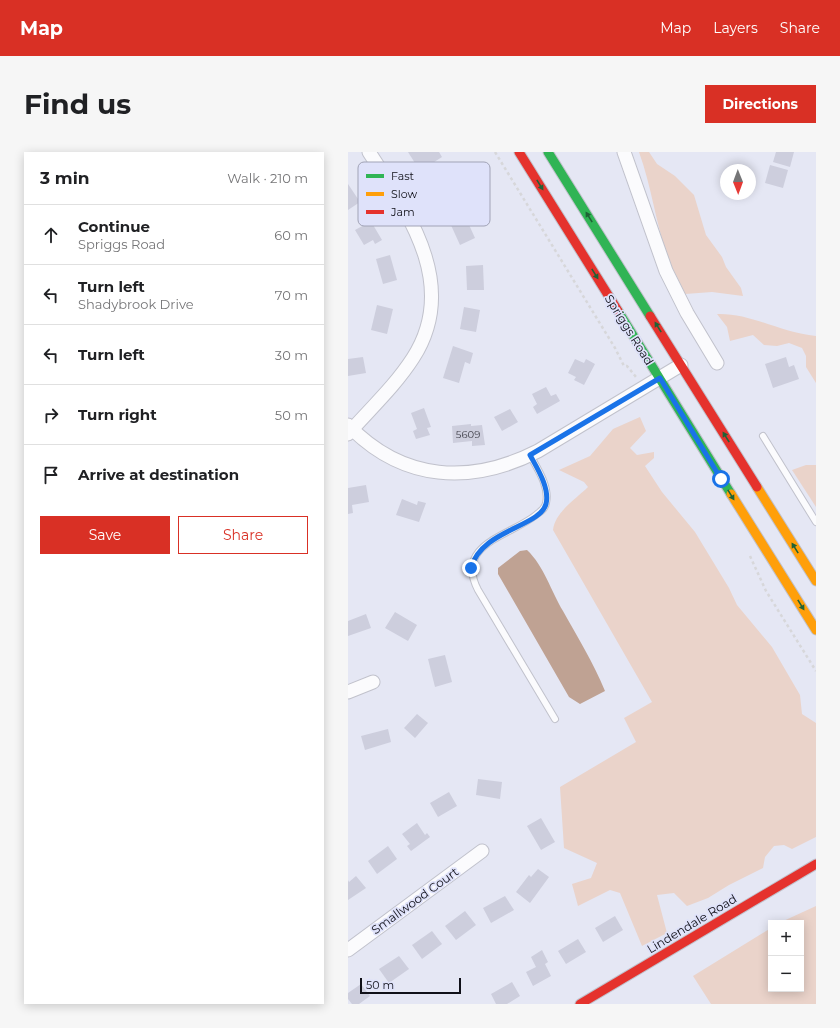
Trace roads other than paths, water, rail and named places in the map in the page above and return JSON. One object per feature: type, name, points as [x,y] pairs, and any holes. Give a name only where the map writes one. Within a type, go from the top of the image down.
[{"type":"main road","name":"Spriggs Road","points":[[519,152],[816,630]]},
{"type":"main road","points":[[548,152],[816,581]]},
{"type":"main road","name":"Lindendale Road","points":[[588,1002],[816,864]]},
{"type":"street","points":[[370,152],[376,162]]},
{"type":"street","points":[[624,152],[666,271],[687,313],[717,364]]},
{"type":"street","points":[[414,226],[422,243],[430,281],[431,301],[429,320],[423,338],[414,356],[401,375],[349,429],[392,458],[429,471],[454,474],[471,473],[495,468],[530,455],[681,365]]},
{"type":"street","points":[[348,692],[373,682]]},
{"type":"street","name":"Smallwood Court","points":[[348,950],[482,851]]},
{"type":"lane","points":[[762,436],[816,522]]},
{"type":"lane","points":[[530,455],[545,487],[547,498],[544,509],[526,522],[489,542],[473,560],[472,576],[478,590],[555,719]]}]
